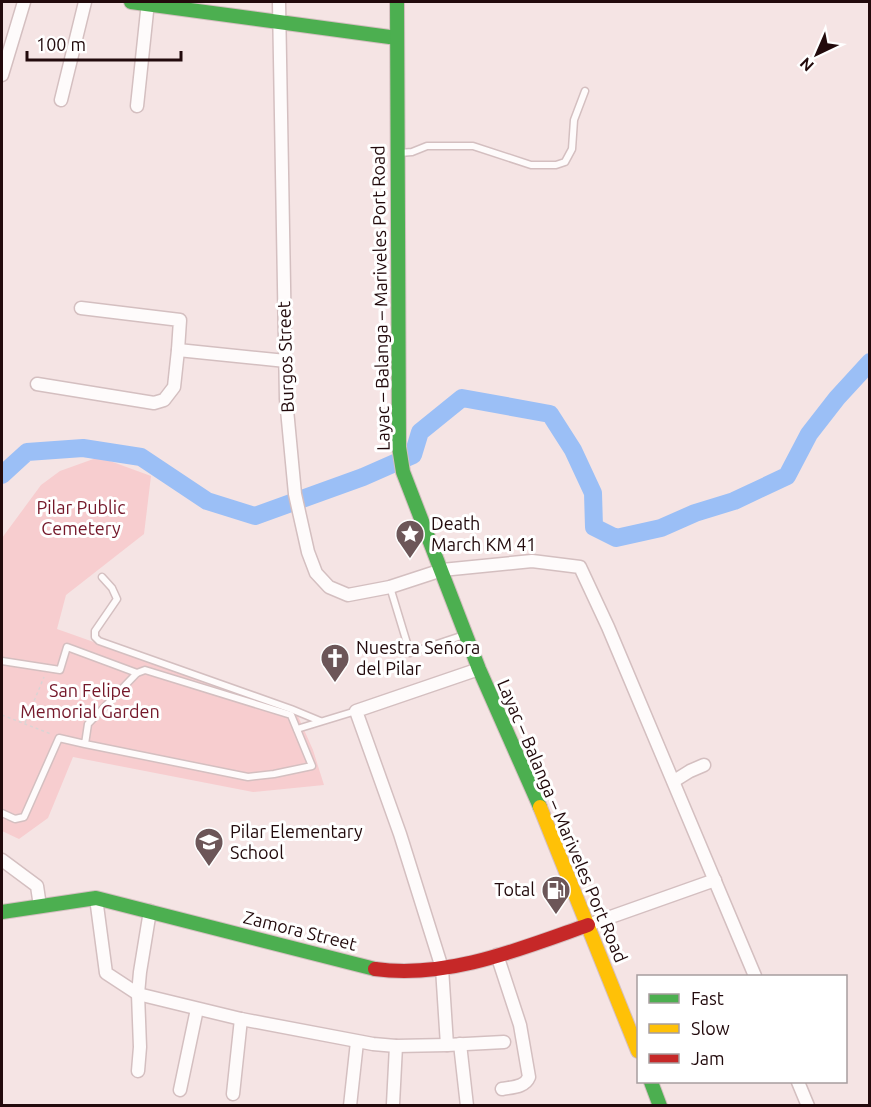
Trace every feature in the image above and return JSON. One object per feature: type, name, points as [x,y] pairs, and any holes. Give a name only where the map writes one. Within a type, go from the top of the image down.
[{"type":"main road","points":[[131,2],[148,2],[279,23],[397,38]]},
{"type":"main road","name":"Layac – Balanga – Mariveles Port Road","points":[[397,2],[399,447],[403,472],[479,669],[534,793],[637,1046]]},
{"type":"main road","name":"Zamora Street","points":[[2,912],[96,898],[393,972],[442,968],[497,955],[588,925]]},
{"type":"main road","points":[[651,1083],[660,1106]]},
{"type":"street","points":[[2,75],[24,2]]},
{"type":"street","points":[[61,100],[85,2]]},
{"type":"street","points":[[137,106],[148,2]]},
{"type":"street","name":"Burgos Street","points":[[279,2],[286,399],[299,518],[316,573],[329,587],[348,595],[390,587],[442,570],[532,561],[580,567],[674,781]]},
{"type":"street","points":[[37,384],[154,403],[164,400],[174,387],[180,320],[81,308]]},
{"type":"street","points":[[178,350],[285,361]]},
{"type":"street","points":[[467,1106],[454,1045],[442,968],[400,834],[356,711],[479,669]]},
{"type":"street","points":[[704,765],[674,781],[755,975]]},
{"type":"street","points":[[2,860],[37,886],[40,906]]},
{"type":"street","points":[[588,925],[715,880]]},
{"type":"street","points":[[96,898],[106,973],[138,994],[241,1019],[357,1042],[396,1046],[504,1042]]},
{"type":"street","points":[[138,1071],[140,1047],[138,994],[150,910]]},
{"type":"street","points":[[497,955],[520,1025],[529,1077],[527,1082],[521,1085],[502,1089]]},
{"type":"street","points":[[180,1090],[197,1009]]},
{"type":"street","points":[[233,1094],[241,1019]]},
{"type":"street","points":[[350,1106],[357,1042]]},
{"type":"street","points":[[393,1104],[396,1046]]},
{"type":"street","points":[[798,1083],[808,1106]]},
{"type":"lane","points":[[398,153],[412,152],[427,146],[473,146],[531,165],[556,165],[565,162],[572,149],[574,120],[585,91]]},
{"type":"lane","points":[[102,577],[112,588],[117,599],[95,631],[95,637],[99,640],[291,709],[320,722]]},
{"type":"lane","points":[[390,587],[410,653],[466,635]]},
{"type":"lane","points":[[2,662],[60,670],[67,647],[138,673]]},
{"type":"lane","points":[[145,670],[147,658]]},
{"type":"lane","points":[[2,813],[15,819],[24,817],[59,738],[85,744],[248,777],[312,766],[291,715],[145,670],[138,673],[88,724],[85,744]]},
{"type":"lane","points":[[297,729],[356,711]]},
{"type":"path","points":[[24,724],[47,668]]},
{"type":"path","points":[[2,715],[59,738]]},
{"type":"green space","name":"San Felipe Memorial Garden","points":[[99,457],[151,476],[144,534],[66,595],[57,629],[297,714],[313,750],[324,785],[253,792],[73,757],[48,818],[19,839],[2,831],[2,538],[41,485],[60,471]]},
{"type":"waterway","points":[[2,475],[27,452],[83,448],[141,457],[207,501],[255,516],[363,477],[413,455],[420,432],[462,398],[550,414],[573,450],[593,493],[594,527],[616,538],[661,528],[695,513],[734,501],[787,476],[809,434],[837,398],[870,362]]},
{"type":"traffic: fast","points":[[131,2],[397,38]]},
{"type":"traffic: fast","points":[[397,2],[399,447],[403,472],[479,669],[540,807]]},
{"type":"traffic: fast","points":[[2,912],[96,898],[375,969]]},
{"type":"traffic: fast","points":[[651,1083],[660,1106]]},
{"type":"traffic: slow","points":[[540,807],[637,1049]]},
{"type":"traffic: jam","points":[[375,969],[430,970],[457,966],[510,952],[588,925]]},
{"type":"place","name":"Death March KM 41","points":[[410,560]]},
{"type":"place","name":"Nuestra Señora del Pilar","points":[[335,684]]},
{"type":"place","name":"Pilar Elementary School","points":[[209,868]]},
{"type":"place","name":"Total","points":[[556,916]]},
{"type":"park label","name":"Pilar Public Cemetery","points":[[81,518]]}]
